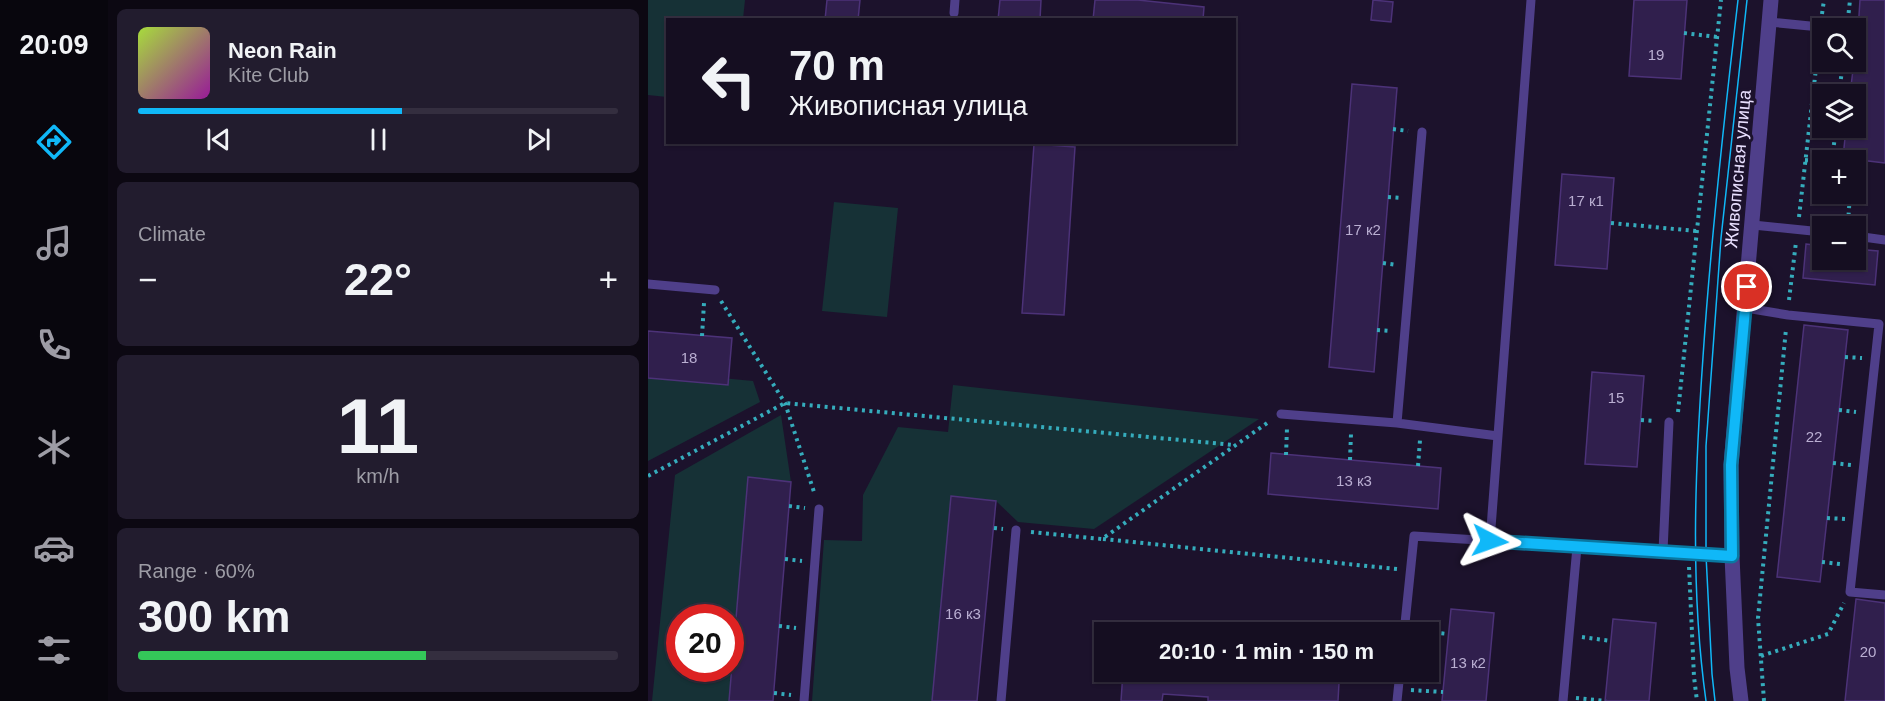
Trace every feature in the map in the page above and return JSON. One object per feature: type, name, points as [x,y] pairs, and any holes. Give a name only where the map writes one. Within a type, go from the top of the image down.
[{"type":"street","name":"Живописная улица","points":[[1741,701],[1737,668],[1732,556],[1731,465],[1772,0]]},
{"type":"lane","points":[[954,0],[954,13]]},
{"type":"lane","points":[[1490,541],[1531,0]]},
{"type":"lane","points":[[1769,22],[1812,26]]},
{"type":"lane","points":[[1397,423],[1422,132]]},
{"type":"lane","points":[[1753,225],[1812,231]]},
{"type":"lane","points":[[1866,238],[1882,240],[1885,249]]},
{"type":"lane","points":[[648,284],[710,289]]},
{"type":"lane","points":[[1746,308],[1788,315],[1879,324],[1850,592],[1885,595]]},
{"type":"lane","points":[[1284,414],[1397,423],[1498,436]]},
{"type":"lane","points":[[1667,551],[1673,423]]},
{"type":"lane","points":[[804,701],[819,509]]},
{"type":"lane","points":[[1001,701],[1016,530]]},
{"type":"lane","points":[[1405,622],[1414,536],[1732,556]]},
{"type":"lane","points":[[1563,699],[1577,547]]},
{"type":"lane","points":[[1397,701],[1399,682]]},
{"type":"path","points":[[1673,423],[1721,0]]},
{"type":"path","points":[[1821,18],[1824,0]]},
{"type":"path","points":[[1848,18],[1850,0]]},
{"type":"path","points":[[1684,33],[1717,37]]},
{"type":"path","points":[[1764,701],[1758,618],[1815,72]]},
{"type":"path","points":[[1805,160],[1812,160]]},
{"type":"path","points":[[1611,223],[1696,231]]},
{"type":"path","points":[[702,336],[710,289]]},
{"type":"path","points":[[710,289],[785,403],[819,509]]},
{"type":"path","points":[[648,476],[785,403],[1234,445]]},
{"type":"path","points":[[1102,539],[1234,445],[1284,414],[1286,455]]},
{"type":"path","points":[[1350,460],[1352,419]]},
{"type":"path","points":[[1419,466],[1420,426]]},
{"type":"path","points":[[1016,530],[1410,570]]},
{"type":"path","points":[[1667,551],[1689,566],[1697,701]]},
{"type":"path","points":[[1761,656],[1827,634],[1850,592]]},
{"type":"path","points":[[1439,633],[1448,634]]},
{"type":"path","points":[[1569,636],[1611,641]]},
{"type":"path","points":[[1398,688],[1443,692]]},
{"type":"path","points":[[1563,699],[1605,700]]},
{"type":"green space","points":[[648,0],[745,0],[743,18],[666,18],[666,97],[648,95]]},
{"type":"green space","points":[[834,202],[898,208],[887,317],[822,311]]},
{"type":"green space","points":[[648,371],[753,381],[760,402],[648,461]]},
{"type":"green space","points":[[953,385],[1259,419],[1094,529],[1018,522],[996,501],[951,496],[932,701],[812,701],[824,540],[862,541],[863,495],[898,427],[948,432]]},
{"type":"green space","points":[[781,415],[791,482],[748,477],[737,604],[666,604],[666,682],[731,682],[729,701],[652,701],[675,475]]},
{"type":"building","points":[[827,0],[860,0],[858,18],[825,18]]},
{"type":"building","points":[[1000,0],[1041,0],[1040,18],[998,18]]},
{"type":"building","points":[[1095,0],[1138,0],[1204,7],[1203,18],[1093,18]]},
{"type":"building","points":[[1373,0],[1393,2],[1391,22],[1371,20]]},
{"type":"building","points":[[1634,0],[1687,0],[1681,79],[1629,76]]},
{"type":"building","points":[[1860,0],[1885,0],[1885,163],[1866,161],[1866,150],[1844,150],[1845,138],[1866,138],[1866,84],[1851,84],[1853,72],[1866,72],[1866,18],[1859,18]]},
{"type":"building","points":[[1352,84],[1397,88],[1374,372],[1329,367]]},
{"type":"building","points":[[1034,144],[1075,147],[1064,315],[1022,313]]},
{"type":"building","points":[[1562,174],[1614,178],[1607,269],[1555,265]]},
{"type":"building","points":[[1806,244],[1812,245],[1812,270],[1866,270],[1866,250],[1878,251],[1875,285],[1803,278]]},
{"type":"building","points":[[1804,325],[1848,330],[1820,582],[1777,577]]},
{"type":"building","points":[[648,331],[732,338],[728,385],[648,378]]},
{"type":"building","points":[[1592,372],[1644,376],[1637,467],[1585,464]]},
{"type":"building","points":[[1271,453],[1441,468],[1438,509],[1268,494]]},
{"type":"building","points":[[748,477],[791,482],[773,701],[729,701],[731,682],[744,682],[744,604],[737,604]]},
{"type":"building","points":[[951,496],[996,501],[977,701],[932,701]]},
{"type":"building","points":[[1856,599],[1885,603],[1885,701],[1845,701]]},
{"type":"building","points":[[1451,609],[1494,613],[1486,701],[1442,701]]},
{"type":"building","points":[[1613,619],[1656,623],[1649,701],[1605,701]]},
{"type":"building","points":[[1122,682],[1339,683],[1338,701],[1208,701],[1208,697],[1163,694],[1162,701],[1121,701]]},
{"type":"tram line","points":[[1706,701],[1698,615],[1696,486],[1706,312],[1738,0]]},
{"type":"tram line","points":[[1715,701],[1706,555],[1706,446],[1721,238],[1747,0]]},
{"type":"route","points":[[1490,541],[1732,556],[1731,465],[1747,287]]}]
